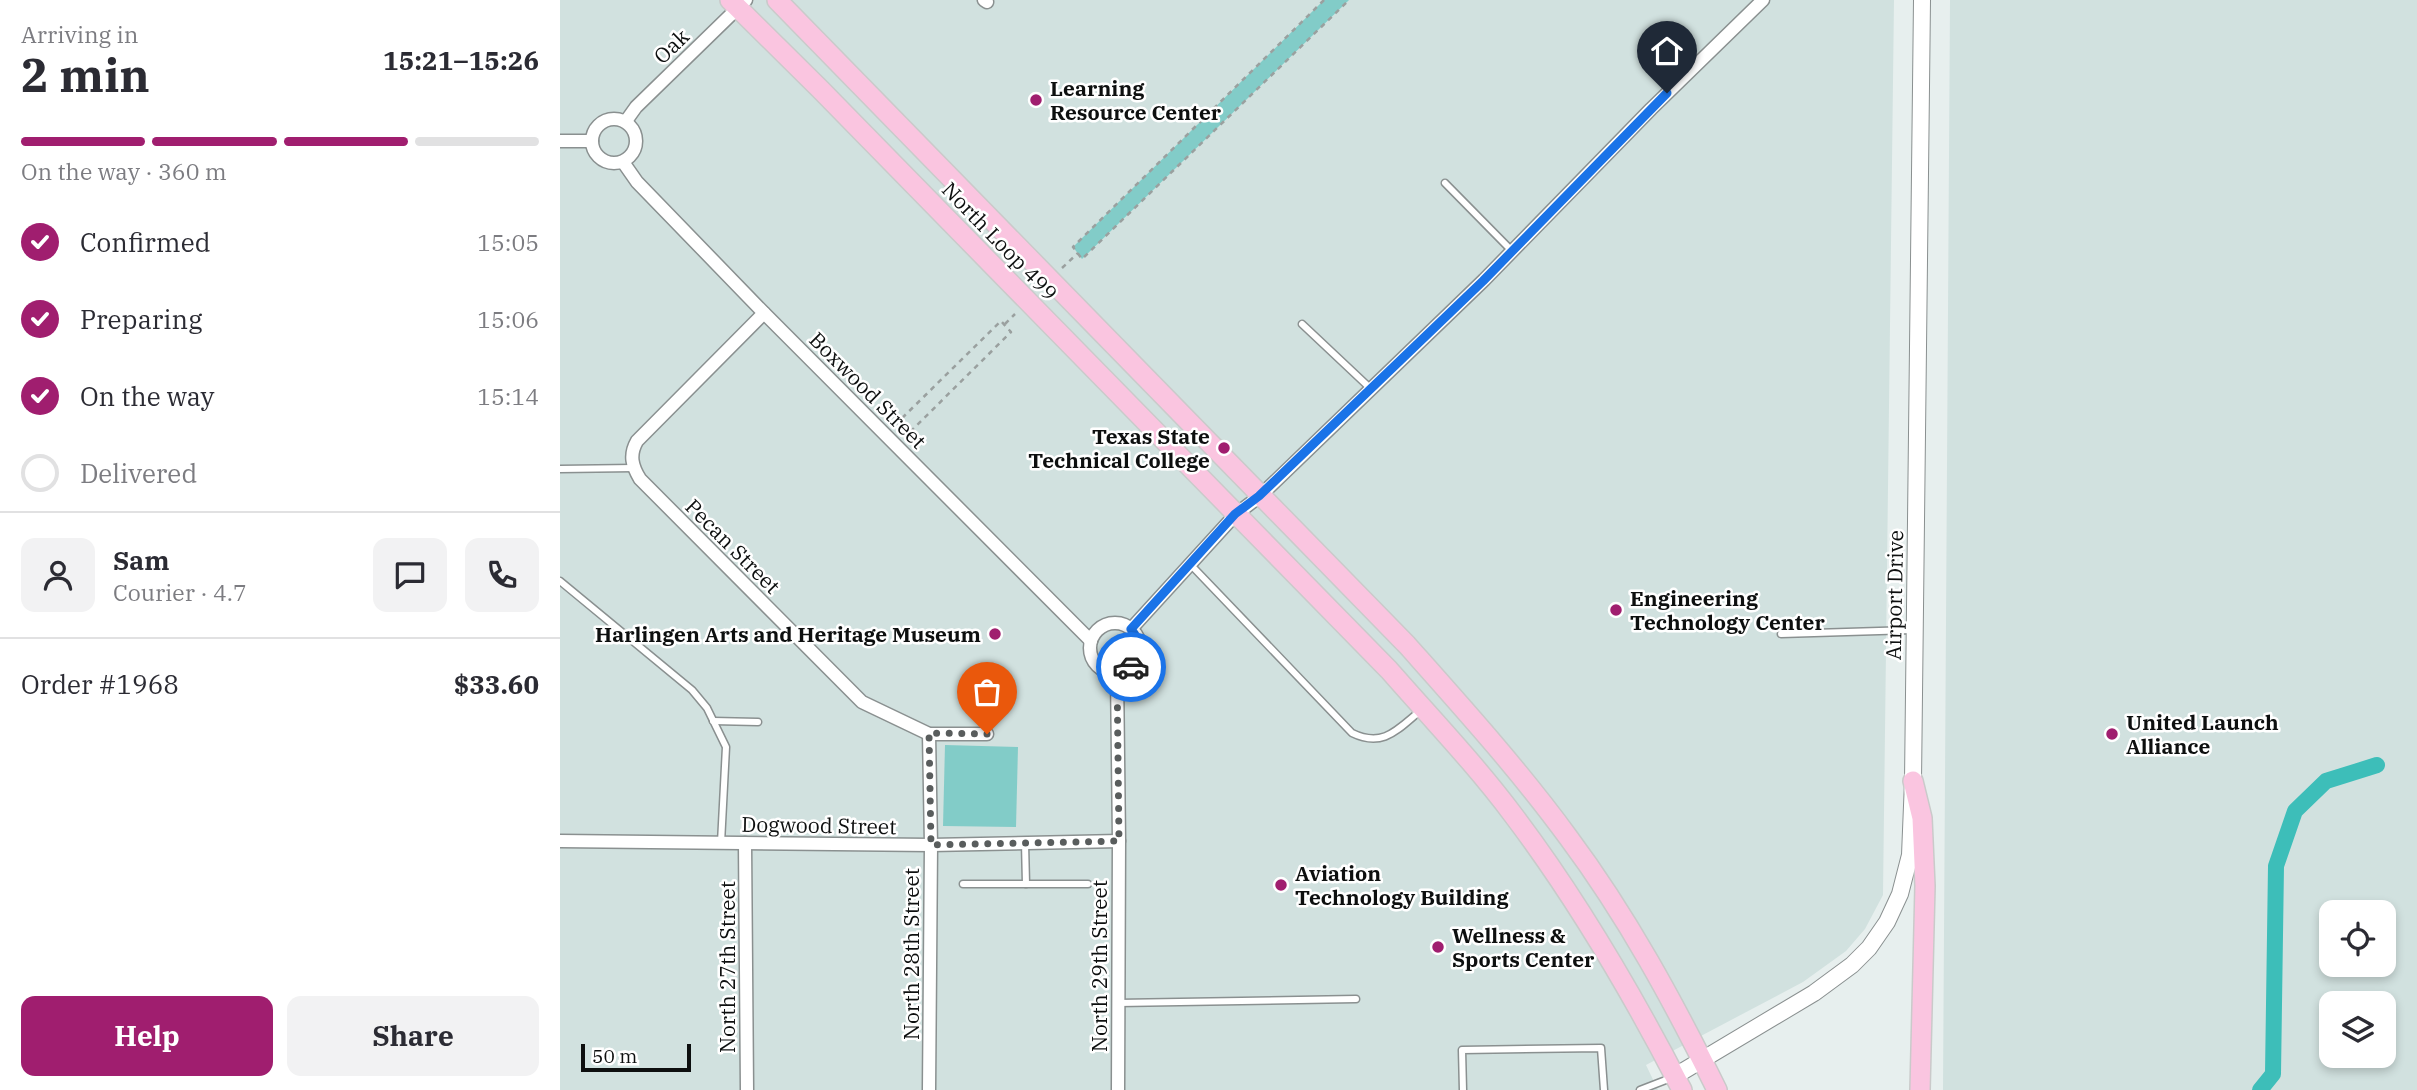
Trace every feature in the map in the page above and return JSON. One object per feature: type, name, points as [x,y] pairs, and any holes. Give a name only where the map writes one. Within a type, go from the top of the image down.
[{"type":"main road","name":"North Loop 499","points":[[777,0],[1095,323],[1259,496],[1407,646],[1503,754],[1570,839],[1652,964],[1717,1090]]},
{"type":"main road","name":"North Loop 499","points":[[738,3],[1423,708],[1514,816],[1595,931],[1679,1083]]},
{"type":"main road","points":[[1913,781],[1922,818],[1925,887],[1920,1090]]},
{"type":"street","points":[[1131,629],[1235,514],[1259,496],[1512,251],[1651,109],[1763,0]]},
{"type":"street","name":"Airport Drive","points":[[1679,1083],[1702,1060],[1814,993],[1852,965],[1869,948],[1887,922],[1900,894],[1910,855],[1922,0]]},
{"type":"street","name":"Oak","points":[[626,121],[636,107],[738,3]]},
{"type":"street","points":[[613,118],[626,121],[633,128],[637,144],[623,162],[610,163],[595,152],[592,141],[594,131],[605,120],[613,118]]},
{"type":"street","points":[[560,141],[592,141]]},
{"type":"street","name":"Boxwood Street","points":[[623,162],[638,182],[764,313],[1091,641]]},
{"type":"street","points":[[634,468],[632,450],[637,441],[764,313]]},
{"type":"street","name":"Pecan Street","points":[[634,468],[640,479],[862,702],[929,733],[987,734]]},
{"type":"street","points":[[1108,624],[1120,624],[1131,629],[1138,638],[1140,650],[1137,661],[1128,670],[1117,673],[1105,671],[1095,664],[1090,653],[1091,641],[1097,631],[1108,624]]},
{"type":"street","name":"North 29th Street","points":[[1117,673],[1118,1090]]},
{"type":"street","name":"North 28th Street","points":[[929,733],[929,1090]]},
{"type":"street","name":"Dogwood Street","points":[[560,841],[931,845],[1119,841]]},
{"type":"street","name":"North 27th Street","points":[[745,843],[747,1090]]},
{"type":"lane","points":[[1445,183],[1512,251]]},
{"type":"lane","points":[[1302,324],[1370,388]]},
{"type":"lane","points":[[560,469],[634,468]]},
{"type":"lane","points":[[1190,564],[1352,733],[1363,738],[1385,737],[1423,708]]},
{"type":"lane","points":[[560,581],[692,690],[707,708],[726,747],[721,843]]},
{"type":"lane","points":[[1781,634],[1915,630]]},
{"type":"lane","points":[[713,721],[758,722]]},
{"type":"lane","points":[[1025,843],[1026,884]]},
{"type":"lane","points":[[963,884],[1088,884]]},
{"type":"lane","points":[[1118,1003],[1356,999]]},
{"type":"lane","points":[[1463,1090],[1462,1050],[1601,1048],[1604,1090]]},
{"type":"lane","points":[[1640,1090],[1679,1083]]},
{"type":"path","points":[[1324,0],[1073,247],[1082,259],[1349,0]]},
{"type":"path","points":[[884,433],[904,419],[1001,321],[1012,332],[897,446]]},
{"type":"shaded area","name":"Texas State Technical College","points":[[560,0],[1894,0],[1883,895],[1865,929],[1846,951],[1803,982],[1646,1065],[1658,1090],[560,1090]]},
{"type":"shaded area","points":[[1324,0],[1349,0],[1082,259],[1073,247]]},
{"type":"shaded area","points":[[1950,0],[2417,0],[2417,1090],[1943,1090]]},
{"type":"shaded area","points":[[945,745],[1018,747],[1016,827],[943,826]]},
{"type":"waterway","points":[[2260,1090],[2273,1074],[2276,866],[2295,811],[2326,781],[2377,765]]},
{"type":"way so far","points":[[987,734],[929,733],[931,845],[1119,841],[1117,673],[1131,667]]},
{"type":"place","name":"Learning Resource Center","points":[[1036,100]]},
{"type":"place","name":"Texas State Technical College","points":[[1224,448]]},
{"type":"place","name":"Engineering Technology Center","points":[[1616,610]]},
{"type":"place","name":"Harlingen Arts and Heritage Museum","points":[[995,634]]},
{"type":"place","name":"United Launch Alliance","points":[[2112,734]]},
{"type":"place","name":"Aviation Technology Building","points":[[1281,885]]},
{"type":"place","name":"Wellness & Sports Center","points":[[1438,947]]},
{"type":"route","points":[[1131,667],[1137,661],[1140,650],[1138,638],[1131,629],[1235,514],[1259,496],[1483,281],[1667,93]]}]
